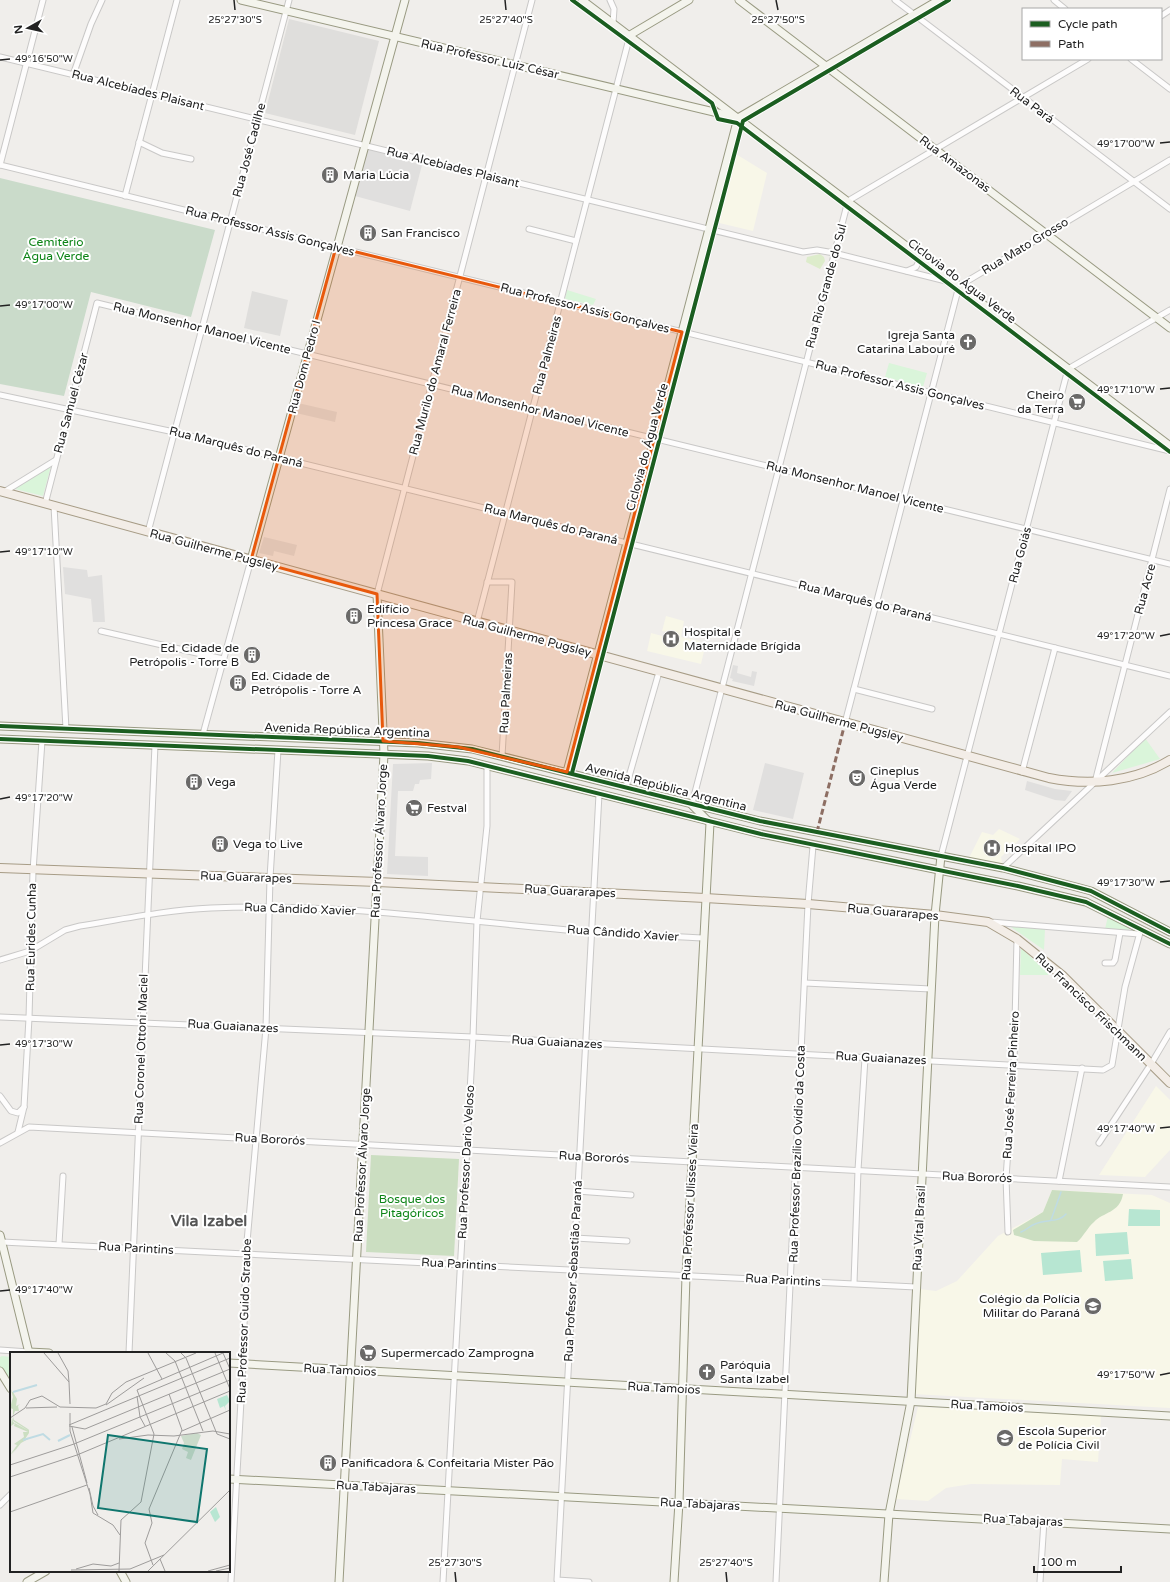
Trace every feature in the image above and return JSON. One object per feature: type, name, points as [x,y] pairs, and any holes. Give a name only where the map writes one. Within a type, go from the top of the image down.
[{"type":"main road","name":"Rua Guilherme Pugsley","points":[[1,491],[1022,772],[1059,780],[1095,782],[1142,773],[1170,760]]},
{"type":"main road","name":"Rua Guararapes","points":[[0,868],[32,871],[378,882],[705,898],[808,904],[935,915],[988,922]]},
{"type":"main road","name":"Rua Francisco Frischmann","points":[[988,922],[1017,939],[1063,976],[1119,1030],[1170,1083]]},
{"type":"street","points":[[0,165],[43,0]]},
{"type":"street","points":[[73,75],[91,24],[102,0]]},
{"type":"street","points":[[125,196],[177,0]]},
{"type":"street","name":"Rua Professor Luiz César","points":[[241,0],[738,118]]},
{"type":"street","name":"Rua José Cadilhe","points":[[148,532],[289,0]]},
{"type":"street","name":"Rua Dom Pedro I","points":[[203,734],[404,0]]},
{"type":"street","name":"Rua Murilo do Amaral Ferreira","points":[[383,748],[377,594],[532,0]]},
{"type":"street","points":[[582,0],[1170,446]]},
{"type":"street","points":[[610,0],[614,10],[613,23]]},
{"type":"street","points":[[630,35],[689,0]]},
{"type":"street","name":"Rua Amazonas","points":[[739,0],[1170,328]]},
{"type":"street","name":"Rua Pará","points":[[895,0],[1170,210]]},
{"type":"street","points":[[567,772],[738,118],[939,0]]},
{"type":"street","points":[[1054,0],[1064,8]]},
{"type":"street","name":"Rua Palmeiras","points":[[477,622],[630,35]]},
{"type":"street","name":"Rua Alcebíades Plaisant","points":[[0,57],[803,252],[817,250],[834,253],[957,284]]},
{"type":"street","points":[[848,201],[1086,60]]},
{"type":"street","points":[[1132,60],[1170,89]]},
{"type":"street","points":[[140,142],[162,153],[191,159]]},
{"type":"street","name":"Rua Mato Grosso","points":[[957,284],[1046,234],[1170,160]]},
{"type":"street","name":"Rua Professor Assis Gonçalves","points":[[0,165],[1170,451]]},
{"type":"street","name":"Rua Rio Grande do Sul","points":[[692,804],[848,201]]},
{"type":"street","points":[[529,229],[576,241]]},
{"type":"street","points":[[906,271],[916,266],[921,257]]},
{"type":"street","points":[[845,723],[931,392],[957,284]]},
{"type":"street","name":"Rua Monsenhor Manoel Vicente","points":[[97,303],[1170,564]]},
{"type":"street","name":"Rua Samuel Cézar","points":[[45,504],[97,303]]},
{"type":"street","points":[[1068,369],[1170,310]]},
{"type":"street","name":"Rua Goiás","points":[[941,856],[1068,369]]},
{"type":"street","name":"Rua Marquês do Paraná","points":[[0,395],[174,432],[1170,676]]},
{"type":"street","points":[[1,491],[56,460]]},
{"type":"street","name":"Rua Acre","points":[[1095,782],[1170,489]]},
{"type":"street","points":[[54,506],[66,729]]},
{"type":"street","name":"Rua Palmeiras","points":[[488,582],[512,582],[502,756]]},
{"type":"street","points":[[101,631],[223,659]]},
{"type":"street","points":[[1022,772],[1055,648]]},
{"type":"street","points":[[626,787],[659,672]]},
{"type":"street","points":[[854,689],[932,708]]},
{"type":"street","points":[[1003,868],[1170,712]]},
{"type":"street","name":"Avenida República Argentina","points":[[0,726],[203,734],[383,748],[440,757],[487,766],[710,822],[813,846],[1018,886],[1086,902],[1140,932],[1170,944]]},
{"type":"street","name":"Avenida República Argentina","points":[[0,739],[278,750],[447,745],[502,756],[692,804],[804,830],[1003,868],[1091,892],[1170,932]]},
{"type":"street","name":"Rua Eurides Cunha","points":[[18,1132],[24,1107],[29,1018],[32,871],[42,741]]},
{"type":"street","name":"Rua Coronel Ottoni Maciel","points":[[129,1352],[137,1132],[155,745]]},
{"type":"street","name":"Rua Professor Álvaro Jorge","points":[[339,1582],[362,1144],[370,1033],[378,882],[383,748]]},
{"type":"street","name":"Rua Professor Guido Straube","points":[[231,1582],[233,1479],[243,1364],[246,1253],[266,1028],[270,878],[278,750]]},
{"type":"street","name":"Rua Professor Dario Veloso","points":[[443,1582],[473,1037],[477,921],[487,826],[487,766]]},
{"type":"street","name":"Rua Professor Sebastião Paraná","points":[[589,1582],[557,1580],[560,1496],[574,1270],[579,1156],[587,1044],[593,892],[599,794]]},
{"type":"street","points":[[692,804],[710,822]]},
{"type":"street","name":"Rua Professor Ulisses Vieira","points":[[674,1582],[679,1502],[686,1276],[710,822]]},
{"type":"street","name":"Rua Professor Brazílio Ovídio da Costa","points":[[776,1582],[797,1167],[808,904],[813,846]]},
{"type":"street","name":"Rua Vital Brasil","points":[[884,1582],[889,1514],[911,1402],[935,915],[941,856]]},
{"type":"street","name":"Rua Cândido Xavier","points":[[0,960],[30,951],[72,928],[147,915],[208,908],[270,907],[376,912],[592,932],[704,938]]},
{"type":"street","name":"Rua Guararapes","points":[[988,922],[1120,933],[1140,932]]},
{"type":"street","points":[[1119,1030],[1125,987],[1140,932]]},
{"type":"street","points":[[1105,963],[1113,963],[1115,960],[1120,933]]},
{"type":"street","name":"Rua José Ferreira Pinheiro","points":[[1008,1232],[1006,1178],[1014,1065],[1017,939]]},
{"type":"street","points":[[805,983],[931,989]]},
{"type":"street","name":"Rua Guaianazes","points":[[0,1017],[473,1037],[698,1050],[1103,1070],[1112,1065],[1119,1030]]},
{"type":"street","points":[[1099,1143],[1151,1064],[1170,1032]]},
{"type":"street","points":[[854,1283],[858,1170],[865,1058]]},
{"type":"street","points":[[1059,1181],[1082,1068]]},
{"type":"street","points":[[0,1096],[11,1111],[18,1113],[24,1107]]},
{"type":"street","name":"Rua Bororós","points":[[0,1143],[18,1132],[30,1127],[1170,1187]]},
{"type":"street","points":[[59,1244],[63,1176]]},
{"type":"street","points":[[577,1191],[631,1195]]},
{"type":"street","points":[[575,1238],[627,1241]]},
{"type":"street","points":[[0,1350],[29,1352],[1,1239]]},
{"type":"street","name":"Rua Parintins","points":[[1,1239],[134,1248],[916,1287]]},
{"type":"street","name":"Rua Tamoios","points":[[230,1363],[683,1390],[1170,1416]]},
{"type":"street","points":[[0,1371],[10,1387]]},
{"type":"street","name":"Rua Tabajaras","points":[[233,1479],[1044,1521],[1170,1529]]},
{"type":"street","points":[[0,1505],[10,1495]]},
{"type":"street","points":[[1040,1582],[1044,1521]]},
{"type":"street","points":[[27,1582],[44,1572]]},
{"type":"street","points":[[121,1572],[126,1582]]},
{"type":"highlighted area","points":[[336,247],[682,332],[567,772],[458,747],[383,741],[377,594],[251,560]]},
{"type":"shaded area","points":[[289,19],[379,41],[355,135],[265,113]]},
{"type":"shaded area","points":[[368,149],[422,165],[410,211],[355,196]]},
{"type":"shaded area","points":[[731,151],[767,173],[753,231],[715,222]]},
{"type":"shaded area","points":[[252,291],[288,300],[280,336],[244,328]]},
{"type":"shaded area","points":[[298,403],[337,412],[335,422],[296,413]]},
{"type":"shaded area","points":[[264,537],[297,545],[294,556],[274,551],[273,556],[259,553]]},
{"type":"shaded area","points":[[63,567],[87,570],[88,577],[102,575],[105,622],[93,622],[91,599],[65,594]]},
{"type":"shaded area","name":"Hospital e Maternidade Brígida","points":[[666,616],[684,621],[681,637],[700,641],[699,646],[705,647],[701,664],[647,651],[651,633],[666,637],[667,632],[662,631]]},
{"type":"shaded area","points":[[733,665],[738,666],[737,673],[751,677],[752,671],[757,672],[754,686],[732,681],[733,679],[730,678]]},
{"type":"shaded area","points":[[432,763],[431,779],[420,780],[419,784],[415,784],[413,791],[398,791],[395,856],[428,857],[428,876],[387,874],[393,764]]},
{"type":"shaded area","points":[[765,763],[804,773],[793,819],[753,810]]},
{"type":"shaded area","points":[[1027,781],[1055,789],[1072,791],[1065,801],[1055,800],[1025,790]]},
{"type":"shaded area","name":"Hospital IPO","points":[[999,829],[1020,839],[1001,857],[1002,862],[1000,865],[968,860],[982,832],[993,835]]},
{"type":"shaded area","points":[[1156,1086],[1170,1100],[1170,1150],[1145,1177],[1099,1175]]},
{"type":"shaded area","name":"Colégio da Polícia Militar do Paraná","points":[[1052,1190],[1152,1195],[1170,1203],[1170,1408],[913,1394],[919,1289],[936,1291],[957,1281],[998,1236],[1043,1212]]},
{"type":"shaded area","name":"Escola Superior de Polícia Civil","points":[[918,1407],[1101,1416],[1098,1462],[1062,1459],[1060,1485],[971,1484],[946,1488],[928,1501],[896,1499]]},
{"type":"green space","name":"Cemitério Água Verde","points":[[0,178],[215,230],[191,317],[91,292],[64,396],[0,384]]},
{"type":"green space","points":[[820,254],[824,257],[825,261],[820,269],[806,262],[807,257]]},
{"type":"green space","points":[[567,290],[596,299],[593,305],[565,299]]},
{"type":"green space","points":[[889,363],[927,373],[923,387],[885,377]]},
{"type":"green space","points":[[51,466],[43,496],[15,489]]},
{"type":"green space","points":[[1145,738],[1160,759],[1112,773]]},
{"type":"green space","points":[[1108,916],[1130,926],[1129,931],[1105,929]]},
{"type":"green space","points":[[1008,925],[1045,929],[1044,950]]},
{"type":"green space","points":[[1021,948],[1050,975],[1020,975]]},
{"type":"green space","name":"Bosque dos Pitagóricos","points":[[371,1155],[459,1159],[454,1256],[366,1252]]},
{"type":"green space","points":[[1052,1190],[1123,1194],[1115,1209],[1094,1222],[1077,1242],[1034,1241],[1014,1235],[1013,1230],[1043,1212]]},
{"type":"green space","points":[[1129,1209],[1160,1210],[1160,1226],[1128,1226]]},
{"type":"green space","points":[[1127,1232],[1129,1254],[1096,1256],[1095,1234]]},
{"type":"green space","points":[[1080,1250],[1082,1272],[1043,1275],[1041,1253]]},
{"type":"green space","points":[[1131,1259],[1133,1279],[1105,1281],[1103,1261]]},
{"type":"green space","points":[[0,1357],[10,1357],[10,1383],[0,1368]]},
{"type":"waterway","points":[[1051,1220],[1061,1192]]},
{"type":"waterway","points":[[1021,1232],[1035,1224],[1060,1219],[1066,1214]]},
{"type":"marked path","points":[[817,832],[845,723]]},
{"type":"cycle path","name":"Ciclovia do Água Verde","points":[[572,0],[712,103],[718,119],[737,123],[1170,452]]},
{"type":"cycle path","name":"Ciclovia do Água Verde","points":[[572,773],[743,121],[949,0]]},
{"type":"cycle path","points":[[0,726],[418,743],[472,749],[760,821],[1003,868],[1080,888],[1091,891],[1170,932]]},
{"type":"cycle path","points":[[0,739],[428,756],[468,761],[761,834],[1018,886],[1086,902],[1170,944]]},
{"type":"place","name":"Maria Lúcia","points":[[330,175]]},
{"type":"place","name":"San Francisco","points":[[368,233]]},
{"type":"place","name":"Igreja Santa Catarina Labouré","points":[[968,342]]},
{"type":"place","name":"Cheiro da Terra","points":[[1077,402]]},
{"type":"place","name":"Edifício Princesa Grace","points":[[354,616]]},
{"type":"place","name":"Hospital e Maternidade Brígida","points":[[671,639]]},
{"type":"place","name":"Ed. Cidade de Petrópolis - Torre B","points":[[252,655]]},
{"type":"place","name":"Ed. Cidade de Petrópolis - Torre A","points":[[238,683]]},
{"type":"place","name":"Cineplus Água Verde","points":[[857,778]]},
{"type":"place","name":"Vega","points":[[194,782]]},
{"type":"place","name":"Festval","points":[[414,808]]},
{"type":"place","name":"Vega to Live","points":[[220,844]]},
{"type":"place","name":"Hospital IPO","points":[[992,848]]},
{"type":"place","name":"Colégio da Polícia Militar do Paraná","points":[[1093,1306]]},
{"type":"place","name":"Supermercado Zamprogna","points":[[368,1353]]},
{"type":"place","name":"Paróquia Santa Izabel","points":[[707,1372]]},
{"type":"place","name":"Escola Superior de Polícia Civil","points":[[1005,1438]]},
{"type":"place","name":"Panificadora & Confeitaria Mister Pão","points":[[328,1463]]},
{"type":"district","name":"Vila Izabel","points":[[209,1221]]}]
